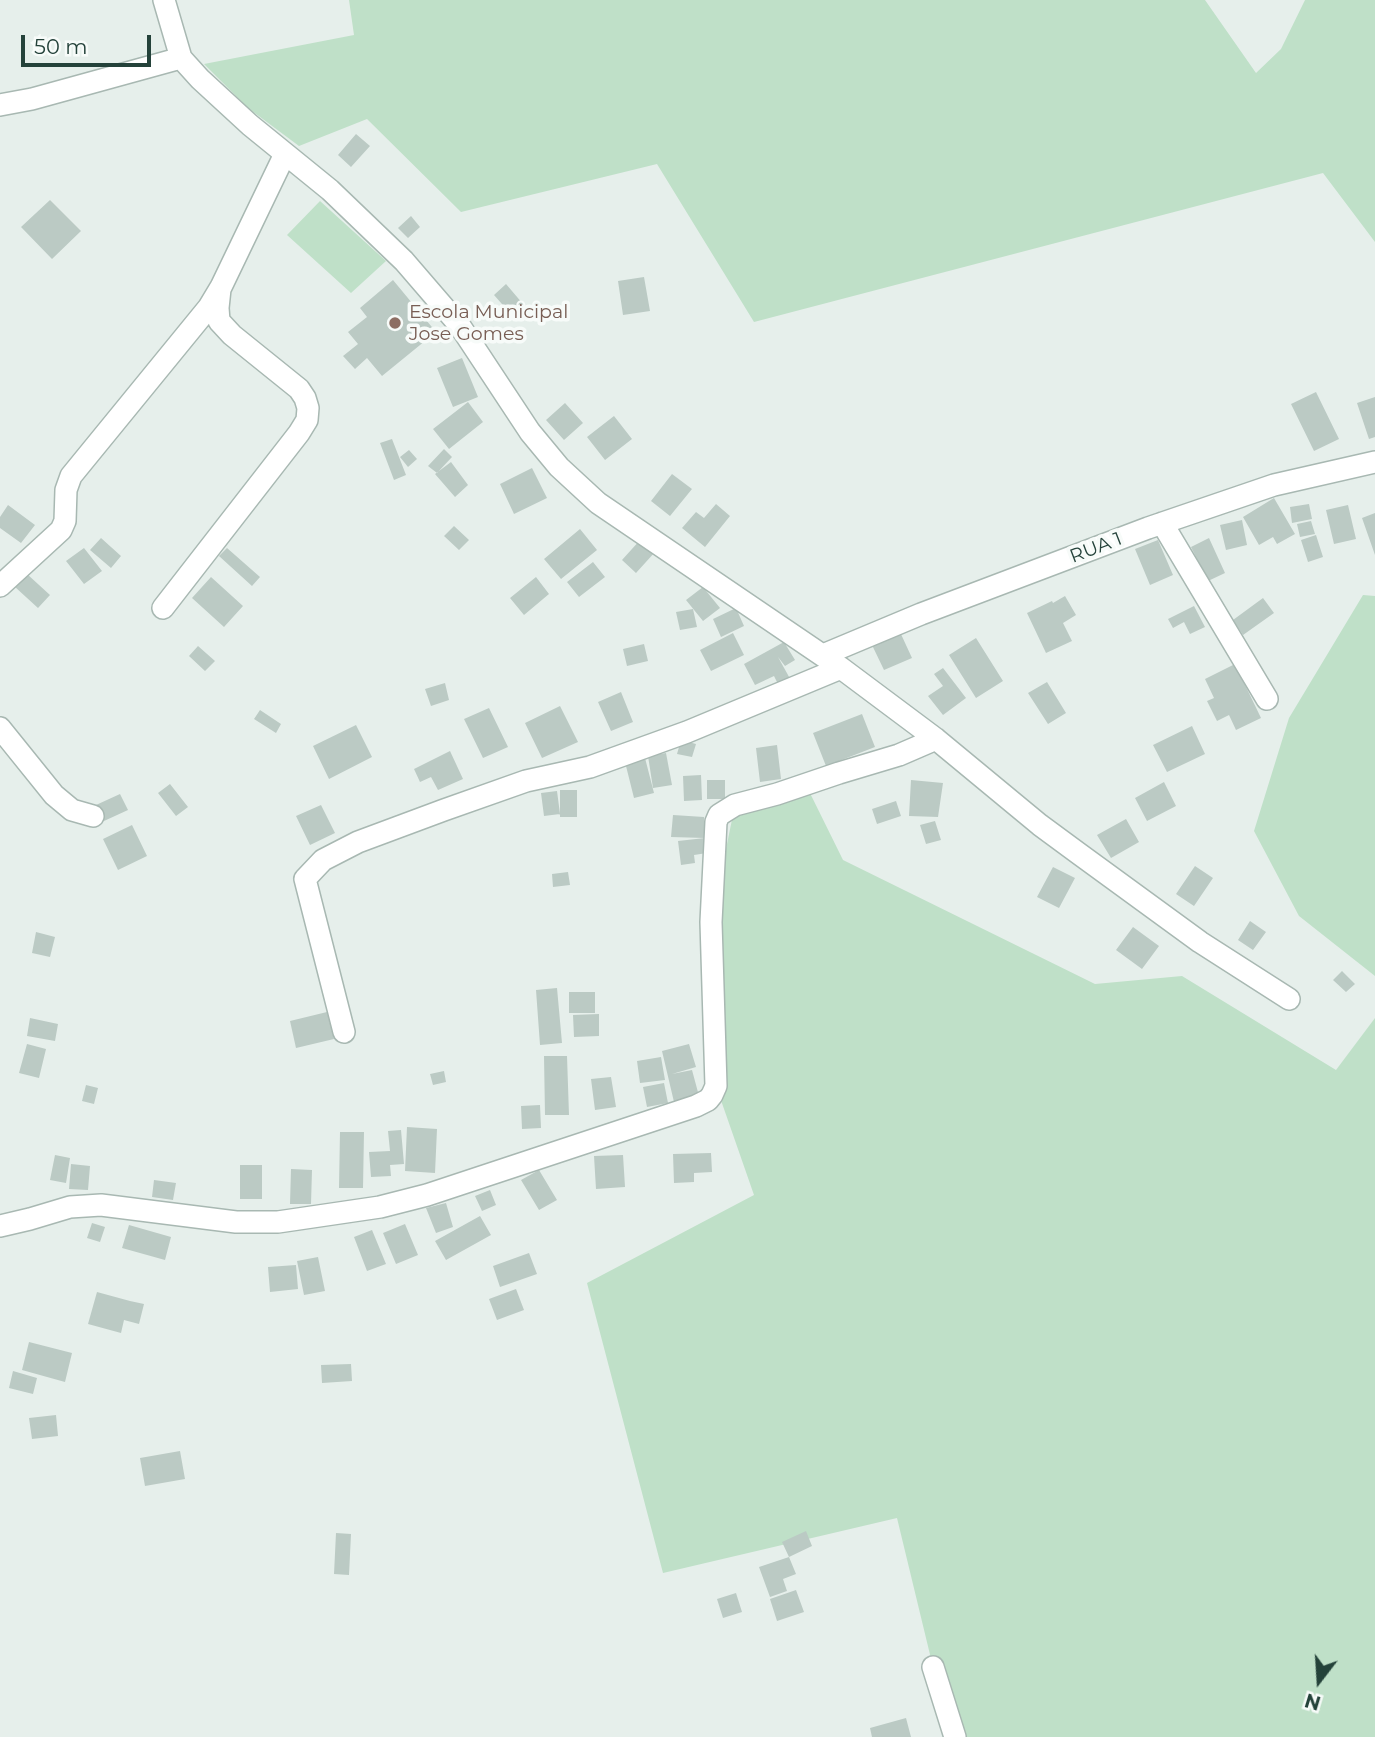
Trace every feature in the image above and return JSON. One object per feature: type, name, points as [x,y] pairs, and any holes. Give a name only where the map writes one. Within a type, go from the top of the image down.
[{"type":"street","points":[[164,0],[181,58],[250,125],[330,190],[404,261],[460,326],[530,432],[559,467],[598,502],[832,662],[936,739],[1088,861],[1200,942],[1289,999]]},
{"type":"street","points":[[0,105],[32,99],[181,58]]},
{"type":"street","points":[[0,586],[61,530],[65,521],[66,491],[71,476],[209,307],[285,154]]},
{"type":"street","points":[[163,608],[299,433],[306,420],[308,408],[299,389],[232,335],[219,321],[220,287]]},
{"type":"street","name":"RUA 1","points":[[344,1032],[305,879],[323,860],[358,842],[526,781],[590,766],[687,733],[832,662],[921,614],[1162,523],[1274,485],[1375,462]]},
{"type":"street","points":[[1162,523],[1267,699]]},
{"type":"street","points":[[0,728],[54,795],[72,810],[93,816]]},
{"type":"street","points":[[0,1226],[69,1206],[101,1205],[236,1222],[278,1222],[380,1208],[440,1191],[708,1100],[716,1086],[711,922],[716,822],[719,815],[735,805],[900,755],[936,739]]},
{"type":"street","points":[[933,1667],[955,1737]]},
{"type":"green space","points":[[349,0],[1205,0],[1256,73],[1281,49],[1305,0],[1375,0],[1375,242],[1323,173],[754,322],[657,164],[461,212],[367,119],[299,146],[248,108],[204,64],[354,35]]},
{"type":"green space","points":[[320,201],[386,261],[351,293],[287,235]]},
{"type":"green space","points":[[1363,595],[1375,596],[1375,976],[1299,916],[1254,831],[1289,718]]},
{"type":"green space","points":[[806,785],[843,860],[1095,984],[1182,976],[1336,1070],[1375,1018],[1375,1737],[956,1737],[933,1667],[897,1518],[663,1573],[587,1283],[754,1195],[716,1086],[711,922],[735,805]]},
{"type":"building","points":[[356,134],[370,146],[351,167],[338,155]]},
{"type":"building","points":[[50,200],[81,231],[52,259],[21,227]]},
{"type":"building","points":[[411,216],[420,227],[408,238],[398,228]]},
{"type":"building","points":[[644,277],[650,311],[623,315],[618,281]]},
{"type":"building","points":[[393,280],[436,332],[382,376],[367,358],[355,369],[343,356],[358,344],[348,332],[367,317],[360,308]]},
{"type":"building","points":[[506,284],[529,311],[517,321],[494,295]]},
{"type":"building","points":[[462,358],[478,397],[453,407],[437,368]]},
{"type":"building","points":[[1316,392],[1339,439],[1314,451],[1291,404]]},
{"type":"building","points":[[1375,397],[1375,437],[1369,439],[1357,403]]},
{"type":"building","points":[[468,402],[483,422],[449,449],[433,429]]},
{"type":"building","points":[[565,403],[583,423],[564,440],[546,420]]},
{"type":"building","points":[[614,416],[632,439],[605,460],[587,437]]},
{"type":"building","points":[[392,439],[406,475],[394,480],[380,443]]},
{"type":"building","points":[[444,449],[452,457],[437,473],[428,466]]},
{"type":"building","points":[[409,450],[417,459],[408,467],[400,457]]},
{"type":"building","points":[[451,462],[468,485],[455,497],[435,474]]},
{"type":"building","points":[[532,468],[547,498],[514,514],[500,484]]},
{"type":"building","points":[[672,474],[692,489],[670,516],[651,501]]},
{"type":"building","points":[[1274,498],[1295,534],[1277,544],[1273,537],[1259,545],[1243,517]]},
{"type":"building","points":[[716,504],[730,516],[705,547],[682,528],[696,512],[704,518]]},
{"type":"building","points":[[1309,504],[1312,519],[1292,523],[1290,507]]},
{"type":"building","points":[[8,505],[35,525],[21,543],[0,528],[0,517]]},
{"type":"building","points":[[1348,505],[1356,539],[1334,544],[1326,510]]},
{"type":"building","points":[[1375,513],[1375,555],[1362,518]]},
{"type":"building","points":[[1242,520],[1247,545],[1226,550],[1220,525]]},
{"type":"building","points":[[1311,521],[1315,534],[1300,537],[1297,524]]},
{"type":"building","points":[[454,526],[469,540],[459,550],[444,536]]},
{"type":"building","points":[[580,529],[597,550],[561,579],[544,559]]},
{"type":"building","points":[[1316,535],[1323,557],[1308,562],[1301,540]]},
{"type":"building","points":[[101,538],[121,556],[111,568],[90,550]]},
{"type":"building","points":[[1209,538],[1225,573],[1208,581],[1191,547]]},
{"type":"building","points":[[641,539],[655,552],[636,573],[622,560]]},
{"type":"building","points":[[1158,540],[1173,575],[1150,585],[1135,549]]},
{"type":"building","points":[[84,548],[102,571],[84,584],[66,561]]},
{"type":"building","points":[[227,548],[260,577],[252,586],[219,556]]},
{"type":"building","points":[[593,562],[605,577],[579,597],[567,582]]},
{"type":"building","points":[[27,574],[50,595],[38,608],[15,587]]},
{"type":"building","points":[[211,577],[243,606],[224,627],[192,598]]},
{"type":"building","points":[[536,577],[549,594],[524,615],[510,598]]},
{"type":"building","points":[[703,587],[720,608],[703,621],[686,600]]},
{"type":"building","points":[[1065,596],[1076,615],[1063,623],[1072,641],[1046,653],[1027,613]]},
{"type":"building","points":[[1263,598],[1274,613],[1243,635],[1233,620]]},
{"type":"building","points":[[1194,606],[1205,627],[1190,634],[1184,622],[1173,628],[1168,619]]},
{"type":"building","points":[[736,608],[744,626],[721,637],[713,619]]},
{"type":"building","points":[[693,609],[697,627],[680,630],[676,612]]},
{"type":"building","points":[[900,632],[912,658],[884,670],[872,645]]},
{"type":"building","points":[[733,633],[744,655],[711,671],[700,650]]},
{"type":"building","points":[[976,638],[1003,681],[976,698],[949,655]]},
{"type":"building","points":[[784,642],[795,660],[785,666],[778,657],[793,684],[781,690],[774,676],[755,685],[744,664]]},
{"type":"building","points":[[644,644],[648,661],[627,666],[623,649]]},
{"type":"building","points":[[198,646],[215,661],[205,671],[189,656]]},
{"type":"building","points":[[1235,664],[1261,718],[1236,730],[1229,715],[1217,721],[1207,701],[1214,698],[1205,679]]},
{"type":"building","points":[[943,668],[966,698],[943,715],[928,696],[943,686],[934,674]]},
{"type":"building","points":[[1047,682],[1066,713],[1048,724],[1028,693]]},
{"type":"building","points":[[445,683],[449,700],[431,706],[425,689]]},
{"type":"building","points":[[621,692],[633,722],[611,731],[598,702]]},
{"type":"building","points":[[560,706],[578,742],[542,758],[525,723]]},
{"type":"building","points":[[489,708],[508,747],[483,758],[464,719]]},
{"type":"building","points":[[260,710],[281,724],[276,733],[254,719]]},
{"type":"building","points":[[862,714],[875,747],[826,766],[813,733]]},
{"type":"building","points":[[356,725],[372,757],[329,779],[313,746]]},
{"type":"building","points":[[1192,726],[1205,754],[1167,772],[1153,745]]},
{"type":"building","points":[[681,740],[696,744],[692,757],[677,754]]},
{"type":"building","points":[[777,745],[781,779],[760,782],[756,748]]},
{"type":"building","points":[[450,751],[463,779],[438,790],[431,777],[420,782],[414,769]]},
{"type":"building","points":[[666,753],[672,785],[653,788],[648,756]]},
{"type":"building","points":[[645,758],[654,793],[634,798],[625,762]]},
{"type":"building","points":[[701,775],[702,800],[684,801],[683,776]]},
{"type":"building","points":[[707,780],[725,780],[725,799],[707,799]]},
{"type":"building","points":[[911,780],[943,783],[938,817],[909,816]]},
{"type":"building","points":[[1164,782],[1176,806],[1147,821],[1135,798]]},
{"type":"building","points":[[170,784],[188,807],[176,816],[158,793]]},
{"type":"building","points":[[560,790],[577,790],[577,817],[560,817]]},
{"type":"building","points":[[557,791],[560,814],[544,816],[541,793]]},
{"type":"building","points":[[120,794],[128,810],[104,821],[96,805]]},
{"type":"building","points":[[896,801],[901,816],[877,824],[872,809]]},
{"type":"building","points":[[321,805],[335,833],[310,845],[296,816]]},
{"type":"building","points":[[673,815],[704,817],[707,853],[694,855],[695,863],[681,865],[678,841],[705,838],[671,837]]},
{"type":"building","points":[[1126,819],[1139,842],[1111,858],[1097,835]]},
{"type":"building","points":[[935,821],[941,840],[926,844],[920,825]]},
{"type":"building","points":[[132,825],[147,856],[118,870],[103,839]]},
{"type":"building","points":[[1195,866],[1213,878],[1194,906],[1176,894]]},
{"type":"building","points":[[1053,867],[1075,878],[1059,908],[1037,897]]},
{"type":"building","points":[[568,872],[570,885],[553,887],[552,874]]},
{"type":"building","points":[[1250,921],[1266,932],[1253,950],[1238,940]]},
{"type":"building","points":[[1133,927],[1159,946],[1142,969],[1116,950]]},
{"type":"building","points":[[36,932],[55,937],[50,957],[32,953]]},
{"type":"building","points":[[1342,971],[1355,984],[1346,992],[1333,980]]},
{"type":"building","points":[[557,988],[562,1043],[540,1045],[536,990]]},
{"type":"building","points":[[569,992],[595,992],[595,1013],[569,1013]]},
{"type":"building","points":[[327,1012],[334,1039],[296,1048],[290,1021]]},
{"type":"building","points":[[599,1014],[599,1036],[574,1037],[573,1015]]},
{"type":"building","points":[[30,1018],[58,1024],[55,1041],[27,1036]]},
{"type":"building","points":[[27,1044],[46,1049],[39,1078],[19,1073]]},
{"type":"building","points":[[689,1044],[696,1067],[672,1074],[692,1070],[699,1096],[674,1102],[662,1051]]},
{"type":"building","points":[[544,1056],[567,1056],[569,1115],[545,1115]]},
{"type":"building","points":[[661,1057],[665,1080],[640,1083],[637,1061]]},
{"type":"building","points":[[444,1071],[446,1082],[433,1085],[430,1074]]},
{"type":"building","points":[[611,1077],[616,1107],[595,1110],[591,1079]]},
{"type":"building","points":[[664,1083],[668,1103],[647,1107],[643,1087]]},
{"type":"building","points":[[86,1085],[98,1088],[94,1104],[82,1101]]},
{"type":"building","points":[[540,1105],[541,1128],[522,1129],[521,1106]]},
{"type":"building","points":[[407,1127],[437,1129],[435,1173],[405,1171]]},
{"type":"building","points":[[401,1130],[404,1164],[390,1165],[391,1176],[371,1177],[369,1152],[390,1151],[388,1131]]},
{"type":"building","points":[[340,1132],[364,1132],[363,1188],[339,1188]]},
{"type":"building","points":[[711,1153],[712,1172],[694,1173],[694,1182],[674,1183],[673,1154]]},
{"type":"building","points":[[55,1155],[70,1158],[66,1183],[50,1180]]},
{"type":"building","points":[[623,1155],[625,1187],[596,1189],[594,1156]]},
{"type":"building","points":[[71,1164],[90,1166],[88,1190],[69,1189]]},
{"type":"building","points":[[240,1165],[262,1165],[262,1199],[240,1199]]},
{"type":"building","points":[[291,1169],[312,1170],[311,1204],[290,1204]]},
{"type":"building","points":[[539,1170],[557,1200],[539,1210],[521,1180]]},
{"type":"building","points":[[154,1180],[176,1183],[173,1200],[152,1197]]},
{"type":"building","points":[[490,1190],[496,1205],[482,1211],[475,1196]]},
{"type":"building","points":[[446,1203],[453,1227],[436,1233],[426,1208]]},
{"type":"building","points":[[480,1216],[491,1235],[446,1260],[435,1241]]},
{"type":"building","points":[[92,1223],[105,1227],[100,1242],[87,1238]]},
{"type":"building","points":[[405,1224],[418,1255],[396,1264],[383,1233]]},
{"type":"building","points":[[129,1225],[171,1237],[165,1260],[122,1248]]},
{"type":"building","points":[[372,1230],[386,1264],[367,1271],[354,1237]]},
{"type":"building","points":[[529,1253],[537,1274],[500,1287],[493,1266]]},
{"type":"building","points":[[318,1257],[325,1291],[304,1295],[297,1261]]},
{"type":"building","points":[[296,1265],[298,1289],[270,1292],[268,1267]]},
{"type":"building","points":[[516,1289],[524,1310],[497,1320],[489,1299]]},
{"type":"building","points":[[97,1292],[144,1304],[139,1324],[124,1320],[121,1333],[88,1324]]},
{"type":"building","points":[[29,1342],[72,1353],[65,1382],[22,1370]]},
{"type":"building","points":[[351,1364],[352,1381],[322,1383],[321,1365]]},
{"type":"building","points":[[13,1371],[37,1378],[33,1394],[9,1388]]},
{"type":"building","points":[[56,1415],[58,1436],[32,1439],[29,1418]]},
{"type":"building","points":[[180,1451],[185,1479],[145,1486],[140,1458]]},
{"type":"building","points":[[806,1531],[812,1546],[789,1557],[782,1542]]},
{"type":"building","points":[[336,1533],[351,1534],[349,1575],[334,1574]]},
{"type":"building","points":[[789,1557],[796,1574],[783,1579],[787,1591],[770,1597],[759,1567]]},
{"type":"building","points":[[796,1590],[804,1612],[777,1621],[770,1599]]},
{"type":"building","points":[[736,1593],[742,1612],[723,1618],[717,1599]]},
{"type":"building","points":[[906,1718],[911,1737],[872,1737],[870,1728]]},
{"type":"place","name":"Escola Municipal Jose Gomes","points":[[395,323]]}]
